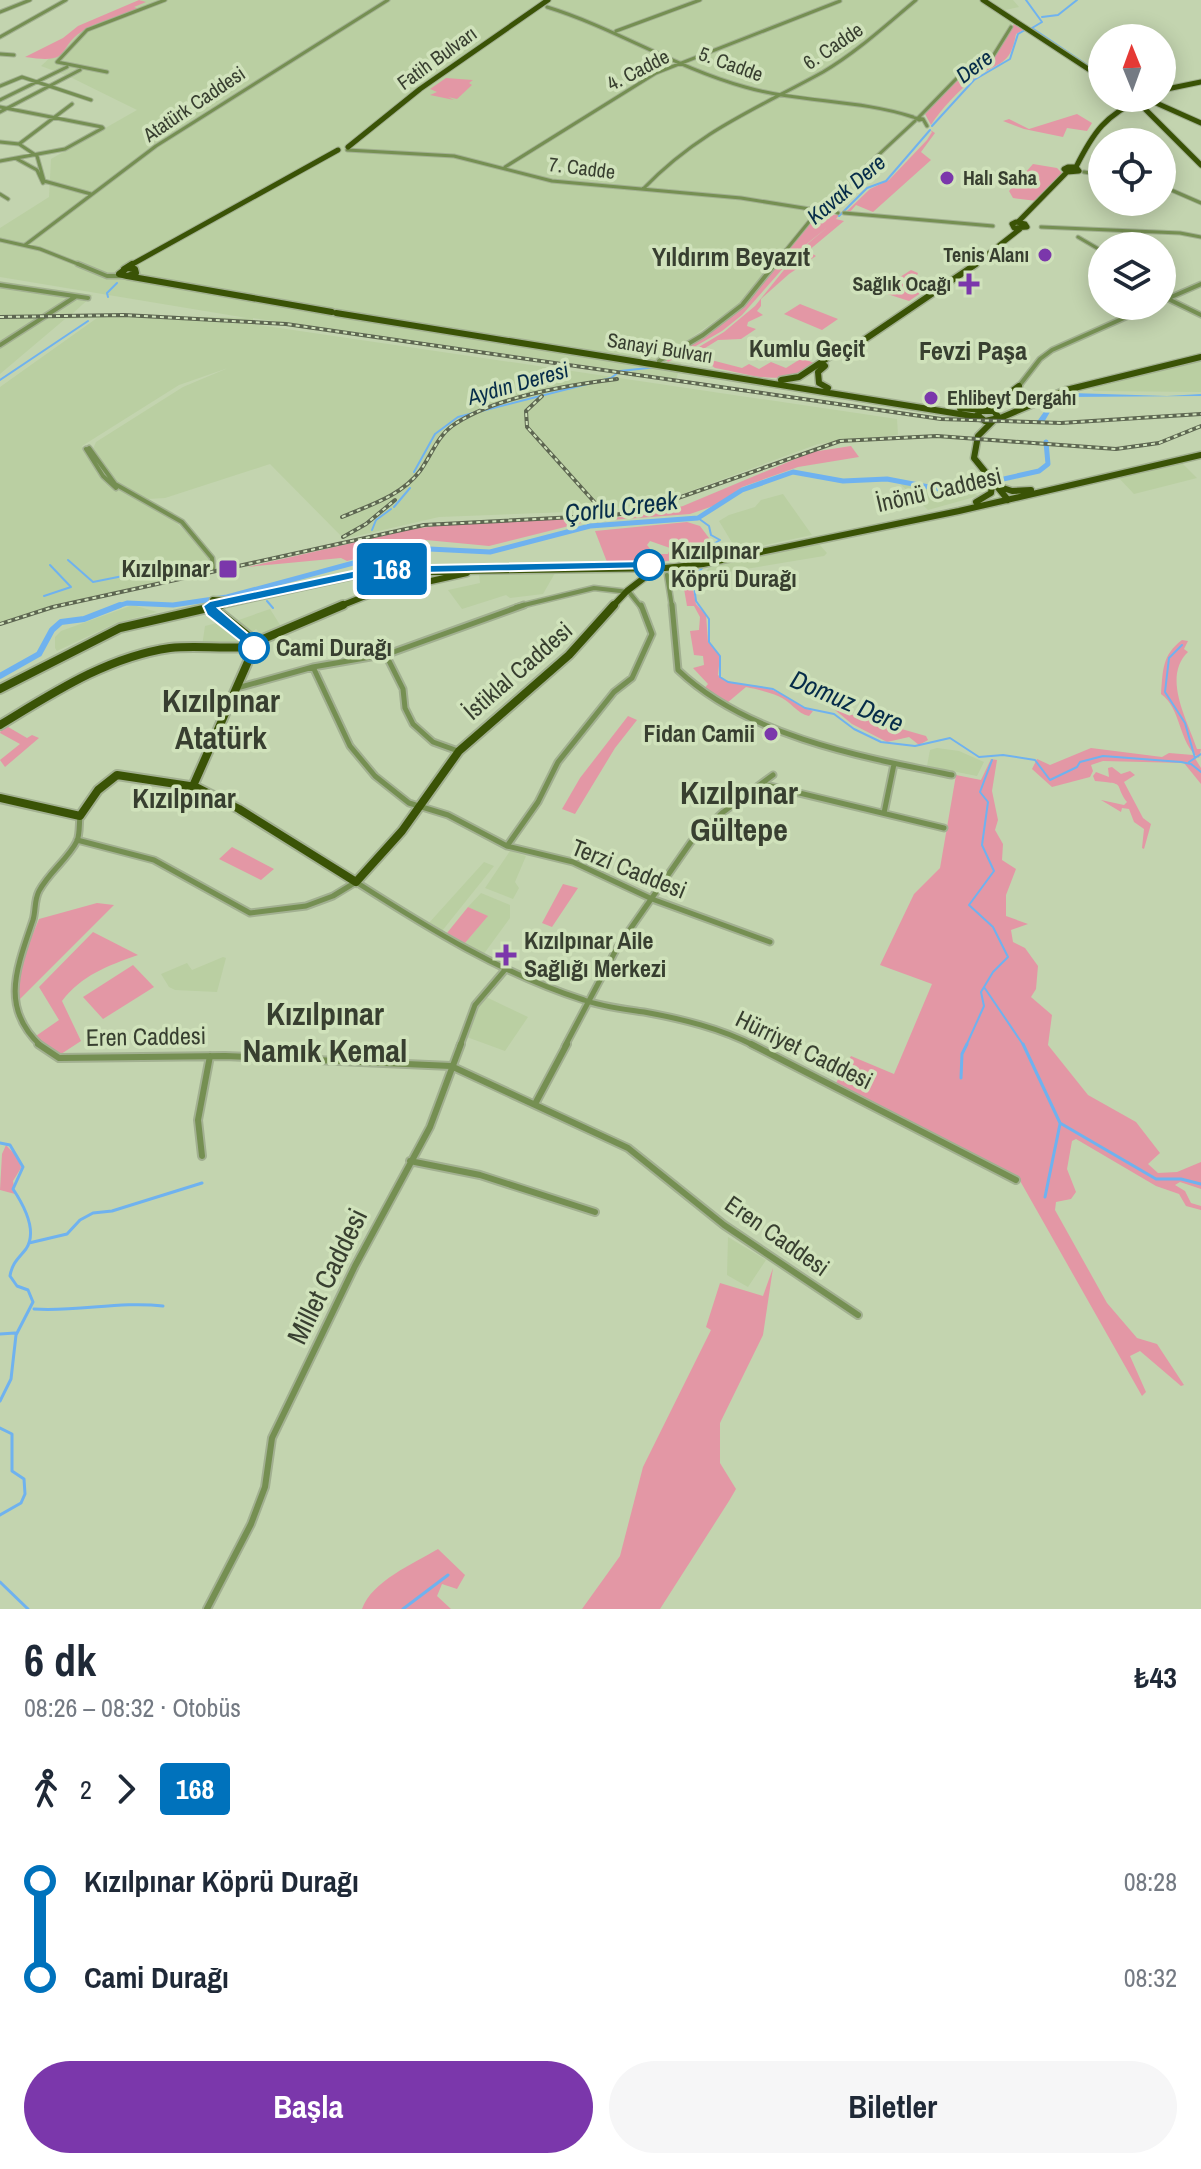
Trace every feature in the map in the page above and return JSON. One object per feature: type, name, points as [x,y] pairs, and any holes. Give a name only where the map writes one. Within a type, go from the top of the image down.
[{"type":"main road","points":[[985,0],[1028,28]]},
{"type":"main road","points":[[985,0],[1088,68]]},
{"type":"main road","name":"Fatih Bulvarı","points":[[124,273],[344,149],[420,89],[542,4]]},
{"type":"main road","points":[[1176,88],[1201,83]]},
{"type":"main road","points":[[846,348],[819,369],[819,383],[815,387],[805,388],[797,383],[799,377],[1004,245],[1075,170],[1099,122],[1111,112]]},
{"type":"main road","points":[[1150,112],[1201,165]]},
{"type":"main road","points":[[1170,112],[1201,123]]},
{"type":"main road","name":"Fatih Bulvarı","points":[[124,273],[136,271],[155,255],[344,149]]},
{"type":"main road","name":"Sanayi Bulvarı","points":[[136,271],[142,277],[332,313],[771,380],[799,377]]},
{"type":"main road","name":"Sanayi Bulvarı","points":[[124,273],[332,313]]},
{"type":"main road","points":[[996,417],[1066,390],[1201,357]]},
{"type":"main road","name":"Sanayi Bulvarı","points":[[659,362],[978,418],[996,417]]},
{"type":"main road","points":[[799,377],[810,376],[825,388],[986,410],[996,417]]},
{"type":"main road","points":[[986,477],[970,459],[978,413],[1019,386]]},
{"type":"main road","points":[[1004,498],[976,463],[974,449],[981,431],[996,417],[1019,386]]},
{"type":"main road","name":"İnönü Caddesi","points":[[705,562],[1201,454]]},
{"type":"main road","name":"İnönü Caddesi","points":[[660,570],[1201,454]]},
{"type":"main road","points":[[993,486],[1012,491],[1031,490]]},
{"type":"main road","points":[[976,502],[991,493],[993,486]]},
{"type":"main road","points":[[0,687],[105,631],[212,604],[376,570],[660,570]]},
{"type":"main road","points":[[0,725],[102,668],[147,653],[175,648],[250,646],[313,616],[368,595],[475,570]]},
{"type":"main road","points":[[223,618],[224,610],[249,601],[377,573],[660,570]]},
{"type":"main road","name":"İstiklal Caddesi","points":[[356,882],[402,831],[459,751],[576,649],[627,591],[660,570]]},
{"type":"main road","points":[[166,615],[212,604],[249,601]]},
{"type":"main road","points":[[188,786],[237,688],[250,646],[212,604]]},
{"type":"main road","points":[[166,615],[206,614],[223,618]]},
{"type":"main road","points":[[188,786],[250,646]]},
{"type":"main road","points":[[0,798],[80,816],[98,790],[117,775],[188,786]]},
{"type":"main road","name":"Hürriyet Caddesi","points":[[188,786],[239,809],[356,882]]},
{"type":"street","points":[[0,12],[30,0]]},
{"type":"street","points":[[0,37],[66,0]]},
{"type":"street","points":[[107,72],[57,62],[85,30],[165,0]]},
{"type":"street","name":"Atatürk Caddesi","points":[[26,244],[91,194],[254,82],[388,0]]},
{"type":"street","points":[[615,31],[700,0]]},
{"type":"street","name":"6. Cadde","points":[[643,190],[672,159],[711,131],[783,94],[866,42],[916,0]]},
{"type":"street","name":"4. Cadde","points":[[504,167],[641,81],[840,1]]},
{"type":"street","name":"5. Cadde","points":[[542,4],[615,31],[734,84],[783,94],[857,103],[919,120]]},
{"type":"street","points":[[659,362],[703,335],[742,305],[821,210],[919,120],[957,78],[993,56],[1014,20]]},
{"type":"street","points":[[1011,27],[1028,28]]},
{"type":"street","points":[[0,54],[14,55]]},
{"type":"street","points":[[0,112],[80,70],[53,63]]},
{"type":"street","points":[[0,100],[67,67]]},
{"type":"street","points":[[0,86],[22,77],[91,100]]},
{"type":"street","points":[[19,144],[72,104]]},
{"type":"street","points":[[0,107],[103,128],[77,144],[58,151],[0,160]]},
{"type":"street","points":[[0,142],[19,144],[37,155],[44,181],[91,194]]},
{"type":"street","name":"7. Cadde","points":[[344,149],[454,156],[552,181],[753,199],[841,213],[993,226]]},
{"type":"street","points":[[0,160],[37,155]]},
{"type":"street","points":[[16,159],[34,167],[43,183],[91,194]]},
{"type":"street","points":[[1075,170],[1088,172]]},
{"type":"street","points":[[1176,191],[1201,203]]},
{"type":"street","points":[[0,194],[8,199]]},
{"type":"street","points":[[1041,227],[1201,237]]},
{"type":"street","points":[[1078,237],[1088,243]]},
{"type":"street","points":[[0,240],[26,244],[95,271],[112,275],[124,273]]},
{"type":"street","points":[[1176,294],[1201,284]]},
{"type":"street","points":[[0,285],[88,298]]},
{"type":"street","points":[[0,345],[75,297]]},
{"type":"street","points":[[1176,304],[1201,315]]},
{"type":"street","points":[[1019,386],[1040,359],[1052,350],[1120,320]]},
{"type":"street","points":[[87,448],[112,486],[182,522],[215,564],[213,570]]},
{"type":"street","points":[[660,570],[677,630],[678,670],[696,687],[785,732],[894,764],[952,775]]},
{"type":"street","points":[[237,688],[313,667],[386,655],[514,608],[600,587],[627,591],[640,604],[652,634],[643,657],[628,683],[614,692],[558,762],[538,802],[507,846]]},
{"type":"street","points":[[386,655],[393,676],[402,686],[405,706],[411,718],[429,740],[459,751]]},
{"type":"street","points":[[313,667],[350,746],[383,784],[418,807]]},
{"type":"street","points":[[884,813],[894,764]]},
{"type":"street","points":[[535,1104],[617,948],[691,842],[714,820],[773,775]]},
{"type":"street","points":[[762,783],[944,828]]},
{"type":"street","name":"Terzi Caddesi","points":[[418,807],[431,807],[507,846],[573,862],[652,899],[770,942]]},
{"type":"street","name":"Eren Caddesi","points":[[80,816],[77,840],[40,889],[34,917],[12,970],[7,994],[11,1011],[23,1034],[62,1059],[210,1056],[451,1066],[628,1148],[724,1225],[858,1315]]},
{"type":"street","points":[[77,840],[154,860],[250,913],[323,901],[356,882]]},
{"type":"street","name":"Hürriyet Caddesi","points":[[356,882],[504,971],[588,1002],[670,1017],[733,1035],[1016,1180]]},
{"type":"street","name":"Millet Caddesi","points":[[207,1609],[244,1538],[265,1487],[272,1438],[282,1416],[300,1385],[355,1266],[430,1127],[475,1005],[504,971]]},
{"type":"street","points":[[202,1156],[198,1146],[201,1100],[210,1056]]},
{"type":"street","points":[[410,1161],[480,1175],[595,1212]]},
{"type":"shaded area","points":[[139,0],[146,2],[134,7],[139,9],[86,29],[70,42],[63,53],[52,59],[25,57],[63,38],[78,26]]},
{"type":"shaded area","points":[[142,0],[1013,0],[1019,7],[1005,10],[1013,20],[993,58],[957,78],[866,172],[804,225],[743,301],[664,357],[667,361],[681,363],[676,380],[253,318],[253,324],[897,419],[898,435],[818,444],[655,504],[569,512],[439,517],[344,539],[270,464],[165,498],[148,499],[174,513],[169,516],[220,564],[180,574],[180,577],[51,606],[0,623],[0,387],[97,318],[65,319],[0,374],[0,281],[93,295],[72,314],[247,318],[0,277],[0,228],[49,197],[51,159],[137,110],[41,66],[81,29],[123,12]],"holes":[[[228,368],[183,387],[96,442],[93,449],[115,481],[102,471],[82,446],[179,385]]]},
{"type":"shaded area","points":[[1015,22],[1025,29],[1016,34],[1007,58],[963,88],[931,125],[925,114],[958,78],[994,57]]},
{"type":"shaded area","points":[[446,78],[473,80],[469,83],[472,85],[457,99],[430,95],[437,92],[430,89]]},
{"type":"shaded area","points":[[1077,114],[1092,123],[1087,131],[1067,128],[1063,137],[1024,129],[1003,121],[1009,119],[1029,129]]},
{"type":"shaded area","points":[[929,129],[935,133],[921,152],[931,160],[873,212],[856,205],[846,212],[870,189],[889,180],[927,140],[932,132]]},
{"type":"shaded area","points":[[1033,164],[1057,168],[1063,174],[1037,201],[1013,198],[1009,191]]},
{"type":"shaded area","points":[[839,215],[836,219],[844,221],[808,251],[816,256],[789,274],[761,299],[757,311],[763,315],[748,322],[747,326],[756,329],[741,339],[718,340],[692,356],[687,354],[724,332],[755,306],[800,250],[829,226],[799,250],[742,315],[722,331],[668,362],[666,360],[744,306],[816,216]]},
{"type":"shaded area","points":[[911,270],[918,273],[916,278],[934,284],[909,301],[878,291]]},
{"type":"shaded area","points":[[800,304],[838,319],[822,330],[784,314]]},
{"type":"shaded area","points":[[802,358],[816,364],[779,378],[715,368],[707,362],[742,368],[749,364],[759,369],[771,362],[786,368]]},
{"type":"shaded area","points":[[1201,358],[1201,392],[1094,391],[1087,386]]},
{"type":"shaded area","points":[[851,446],[859,457],[798,467],[742,487],[719,504],[690,514],[585,522],[489,546],[426,540],[347,561],[341,558],[247,567],[413,529],[467,522],[624,517],[656,513],[683,506],[812,452]]},
{"type":"shaded area","points":[[1182,463],[1197,478],[1134,494],[1118,477]]},
{"type":"shaded area","points":[[898,482],[952,493],[972,492],[978,496],[928,510]]},
{"type":"shaded area","points":[[783,494],[812,535],[737,551],[719,521],[755,507],[761,500]]},
{"type":"shaded area","points":[[687,522],[700,526],[712,542],[700,557],[659,562],[656,554],[668,554],[670,548],[650,541],[647,545],[654,554],[653,560],[607,562],[595,531]]},
{"type":"shaded area","points":[[818,543],[827,553],[824,556],[728,572],[716,585],[698,581],[712,564]]},
{"type":"shaded area","points":[[555,573],[543,594],[510,598],[506,595],[462,609],[448,590],[480,583],[479,574]]},
{"type":"shaded area","points":[[691,580],[696,604],[706,615],[708,642],[720,656],[718,675],[729,681],[773,690],[813,711],[809,716],[771,693],[746,687],[727,703],[703,690],[708,684],[693,668],[704,665],[703,656],[694,655],[690,631],[699,630],[700,617],[694,606],[687,606],[683,583]]},
{"type":"shaded area","points":[[133,605],[157,612],[116,623],[57,651],[55,648],[55,637],[61,631]]},
{"type":"shaded area","points":[[270,609],[282,628],[263,636],[256,629],[251,633],[233,622]]},
{"type":"shaded area","points":[[221,622],[242,638],[243,643],[236,646],[202,646],[205,626]]},
{"type":"shaded area","points":[[1182,640],[1188,641],[1184,649],[1188,652],[1177,673],[1177,686],[1197,749],[1201,749],[1199,758],[1187,744],[1173,708],[1161,694],[1167,657]]},
{"type":"shaded area","points":[[835,710],[926,736],[928,740],[919,745],[909,737],[887,742],[852,724]]},
{"type":"shaded area","points":[[628,716],[637,720],[615,748],[575,814],[562,809],[580,778]]},
{"type":"shaded area","points":[[3,724],[27,738],[32,735],[39,738],[5,767],[0,760],[20,744],[0,733]]},
{"type":"shaded area","points":[[1091,748],[1162,757],[1169,753],[1193,755],[1201,768],[1201,784],[1184,763],[1103,761],[1091,765],[1093,771],[1090,777],[1052,787],[1032,769],[1037,759],[1050,765]]},
{"type":"shaded area","points":[[930,750],[959,751],[984,762],[977,776],[927,766]]},
{"type":"shaded area","points":[[991,759],[997,760],[992,791],[998,820],[995,830],[1003,844],[1002,860],[1016,869],[1006,895],[1006,916],[1028,924],[1011,930],[1013,942],[1025,948],[1038,966],[1036,989],[1031,997],[1052,1015],[1048,1045],[1088,1095],[1136,1122],[1160,1153],[1148,1164],[1158,1173],[1177,1172],[1201,1162],[1201,1189],[1180,1182],[1175,1185],[1185,1191],[1191,1203],[1201,1206],[1201,1210],[1186,1206],[1179,1194],[1156,1186],[1076,1139],[1072,1141],[1067,1169],[1076,1192],[1071,1199],[1056,1202],[1055,1210],[1107,1303],[1137,1338],[1157,1344],[1184,1385],[1181,1386],[1140,1351],[1130,1356],[1146,1392],[1142,1396],[1019,1179],[836,1083],[851,1056],[894,1074],[932,984],[880,965],[914,894],[940,868],[956,775],[981,780]]},
{"type":"shaded area","points":[[1112,767],[1121,774],[1130,771],[1135,775],[1124,782],[1143,818],[1151,824],[1144,849],[1144,829],[1134,822],[1129,809],[1122,808],[1121,812],[1101,800],[1124,805],[1127,802],[1116,784],[1095,781],[1093,776],[1096,772],[1109,777],[1108,768]]},
{"type":"shaded area","points":[[232,847],[274,869],[261,880],[219,859]]},
{"type":"shaded area","points":[[510,851],[526,856],[515,882],[519,888],[513,899],[485,888]]},
{"type":"shaded area","points":[[484,862],[494,866],[442,931],[428,924]]},
{"type":"shaded area","points":[[563,884],[578,888],[552,927],[542,923]]},
{"type":"shaded area","points":[[481,893],[510,905],[510,918],[483,955],[465,943],[487,917],[468,907]]},
{"type":"shaded area","points":[[97,903],[114,905],[15,1004],[18,969],[39,919]]},
{"type":"shaded area","points":[[468,907],[488,916],[465,943],[447,933]]},
{"type":"shaded area","points":[[93,932],[138,955],[87,978],[62,1001],[81,1041],[58,1056],[33,1038],[59,1020],[39,987]]},
{"type":"shaded area","points":[[226,958],[217,992],[175,990],[169,987],[161,974],[187,963],[192,970]]},
{"type":"shaded area","points":[[133,965],[154,987],[103,1019],[83,997]]},
{"type":"shaded area","points":[[484,996],[528,1017],[505,1051],[464,1036]]},
{"type":"shaded area","points":[[6,1145],[19,1159],[21,1168],[13,1181],[15,1194],[0,1190],[2,1154]]},
{"type":"shaded area","points":[[728,1237],[766,1260],[748,1287],[727,1275]]},
{"type":"shaded area","points":[[773,1268],[763,1335],[720,1423],[720,1463],[736,1489],[660,1609],[582,1609],[620,1556],[643,1467],[711,1330],[706,1327],[720,1283],[763,1296]]},
{"type":"shaded area","points":[[438,1549],[465,1575],[457,1589],[442,1584],[437,1596],[451,1609],[362,1609],[367,1599],[384,1582]]},
{"type":"water","points":[[1072,393],[1201,396],[1068,397],[1054,405],[1043,424],[1036,423],[1053,399]]},
{"type":"waterway","points":[[1026,0],[1042,22],[1032,28],[1088,66]]},
{"type":"waterway","points":[[1042,17],[1058,15],[1077,0]]},
{"type":"waterway","name":"Dere","points":[[932,126],[974,80],[1010,59],[1018,34],[1025,30]]},
{"type":"waterway","name":"Kavak Dere","points":[[839,216],[867,188],[886,181],[930,130]]},
{"type":"waterway","points":[[108,297],[107,293],[117,283]]},
{"type":"waterway","points":[[0,380],[88,321]]},
{"type":"waterway","name":"Aydın Deresi","points":[[414,472],[435,434],[458,417],[611,378],[620,371],[657,367]]},
{"type":"waterway","name":"Çorlu Creek","points":[[115,607],[127,603],[173,605],[227,597],[409,548],[490,552],[590,526],[698,518],[742,490],[793,472],[843,481],[887,479],[950,491],[1039,471],[1048,464],[1046,442]]},
{"type":"waterway","name":"Aydın Deresi","points":[[394,507],[410,488]]},
{"type":"waterway","name":"Aydın Deresi","points":[[372,530],[376,520],[391,509]]},
{"type":"waterway","name":"Domuz Dere","points":[[698,518],[709,526],[711,535],[720,540],[707,548],[703,557]]},
{"type":"waterway","points":[[358,564],[358,552],[374,541]]},
{"type":"waterway","points":[[68,560],[93,582],[163,568]]},
{"type":"waterway","points":[[44,596],[71,587],[50,565]]},
{"type":"waterway","name":"Domuz Dere","points":[[702,568],[693,579],[696,601],[709,619],[709,642],[720,656],[720,677],[728,682],[773,689],[805,708],[834,714],[854,729],[881,742],[915,746],[950,738],[979,757],[1003,755],[1035,760],[1050,780],[1077,767],[1080,762],[1103,756],[1181,762],[1191,764],[1201,772]]},
{"type":"waterway","points":[[267,601],[273,608]]},
{"type":"waterway","name":"Çorlu Creek","points":[[0,676],[39,654],[52,630],[61,622],[84,619],[120,605]]},
{"type":"waterway","points":[[1182,645],[1169,658],[1165,692],[1185,723],[1195,758]]},
{"type":"waterway","points":[[1195,758],[1201,754]]},
{"type":"waterway","points":[[1189,762],[1195,758]]},
{"type":"waterway","points":[[984,987],[1008,957],[993,927],[969,905],[994,871],[982,845],[988,802],[980,792],[992,760]]},
{"type":"waterway","points":[[966,1046],[984,1006],[981,992],[984,987]]},
{"type":"waterway","points":[[984,987],[1024,1046]]},
{"type":"waterway","points":[[961,1078],[962,1054],[966,1046]]},
{"type":"waterway","points":[[1024,1046],[1060,1123],[1156,1179],[1181,1179],[1201,1184]]},
{"type":"waterway","points":[[1045,1197],[1060,1124]]},
{"type":"waterway","points":[[0,1143],[10,1145],[23,1167],[13,1189],[25,1210],[30,1234],[26,1249],[14,1264],[10,1276],[17,1286],[28,1290],[33,1302],[16,1335],[11,1379],[0,1401]]},
{"type":"waterway","points":[[29,1243],[67,1234],[80,1220],[93,1213],[112,1211],[202,1183]]},
{"type":"waterway","points":[[34,1309],[163,1306]]},
{"type":"waterway","points":[[0,1334],[15,1333]]},
{"type":"waterway","points":[[0,1428],[12,1434],[12,1471],[24,1479],[25,1494],[21,1503],[0,1515]]},
{"type":"waterway","points":[[403,1609],[448,1575]]},
{"type":"waterway","points":[[0,1582],[28,1609]]},
{"type":"railway","points":[[0,317],[124,315],[286,324],[941,419],[1061,423],[1201,414]]},
{"type":"railway","points":[[342,517],[404,487],[420,471],[447,430],[469,416],[532,394],[617,379]]},
{"type":"railway","points":[[542,396],[526,411],[527,427],[597,505]]},
{"type":"railway","points":[[0,624],[53,607],[424,525],[614,515],[644,510],[840,441],[937,436],[1116,449],[1159,443],[1201,426]]},
{"type":"railway","points":[[343,537],[366,524],[395,500]]},
{"type":"bus line","name":"168","points":[[254,648],[246,648],[247,640],[212,612],[210,606],[376,570],[649,565]]},
{"type":"place","name":"Halı Saha","points":[[947,178]]},
{"type":"place","name":"Tenis Alanı","points":[[1045,255]]},
{"type":"place","name":"Sağlık Ocağı","points":[[969,284]]},
{"type":"place","name":"Ehlibeyt Dergahı","points":[[931,398]]},
{"type":"place","name":"Kızılpınar Köprü Durağı","points":[[649,565]]},
{"type":"place","name":"Kızılpınar","points":[[228,569]]},
{"type":"place","name":"Cami Durağı","points":[[254,648]]},
{"type":"place","name":"Fidan Camii","points":[[771,734]]},
{"type":"place","name":"Kızılpınar Aile Sağlığı Merkezi","points":[[506,955]]},
{"type":"district","name":"Yıldırım Beyazıt","points":[[731,257]]},
{"type":"district","name":"Kumlu Geçit","points":[[807,349]]},
{"type":"district","name":"Fevzi Paşa","points":[[973,351]]},
{"type":"district","name":"Kızılpınar Atatürk","points":[[221,720]]},
{"type":"district","name":"Kızılpınar","points":[[184,798]]},
{"type":"district","name":"Kızılpınar Gültepe","points":[[739,812]]},
{"type":"district","name":"Kızılpınar Namık Kemal","points":[[325,1032]]}]
